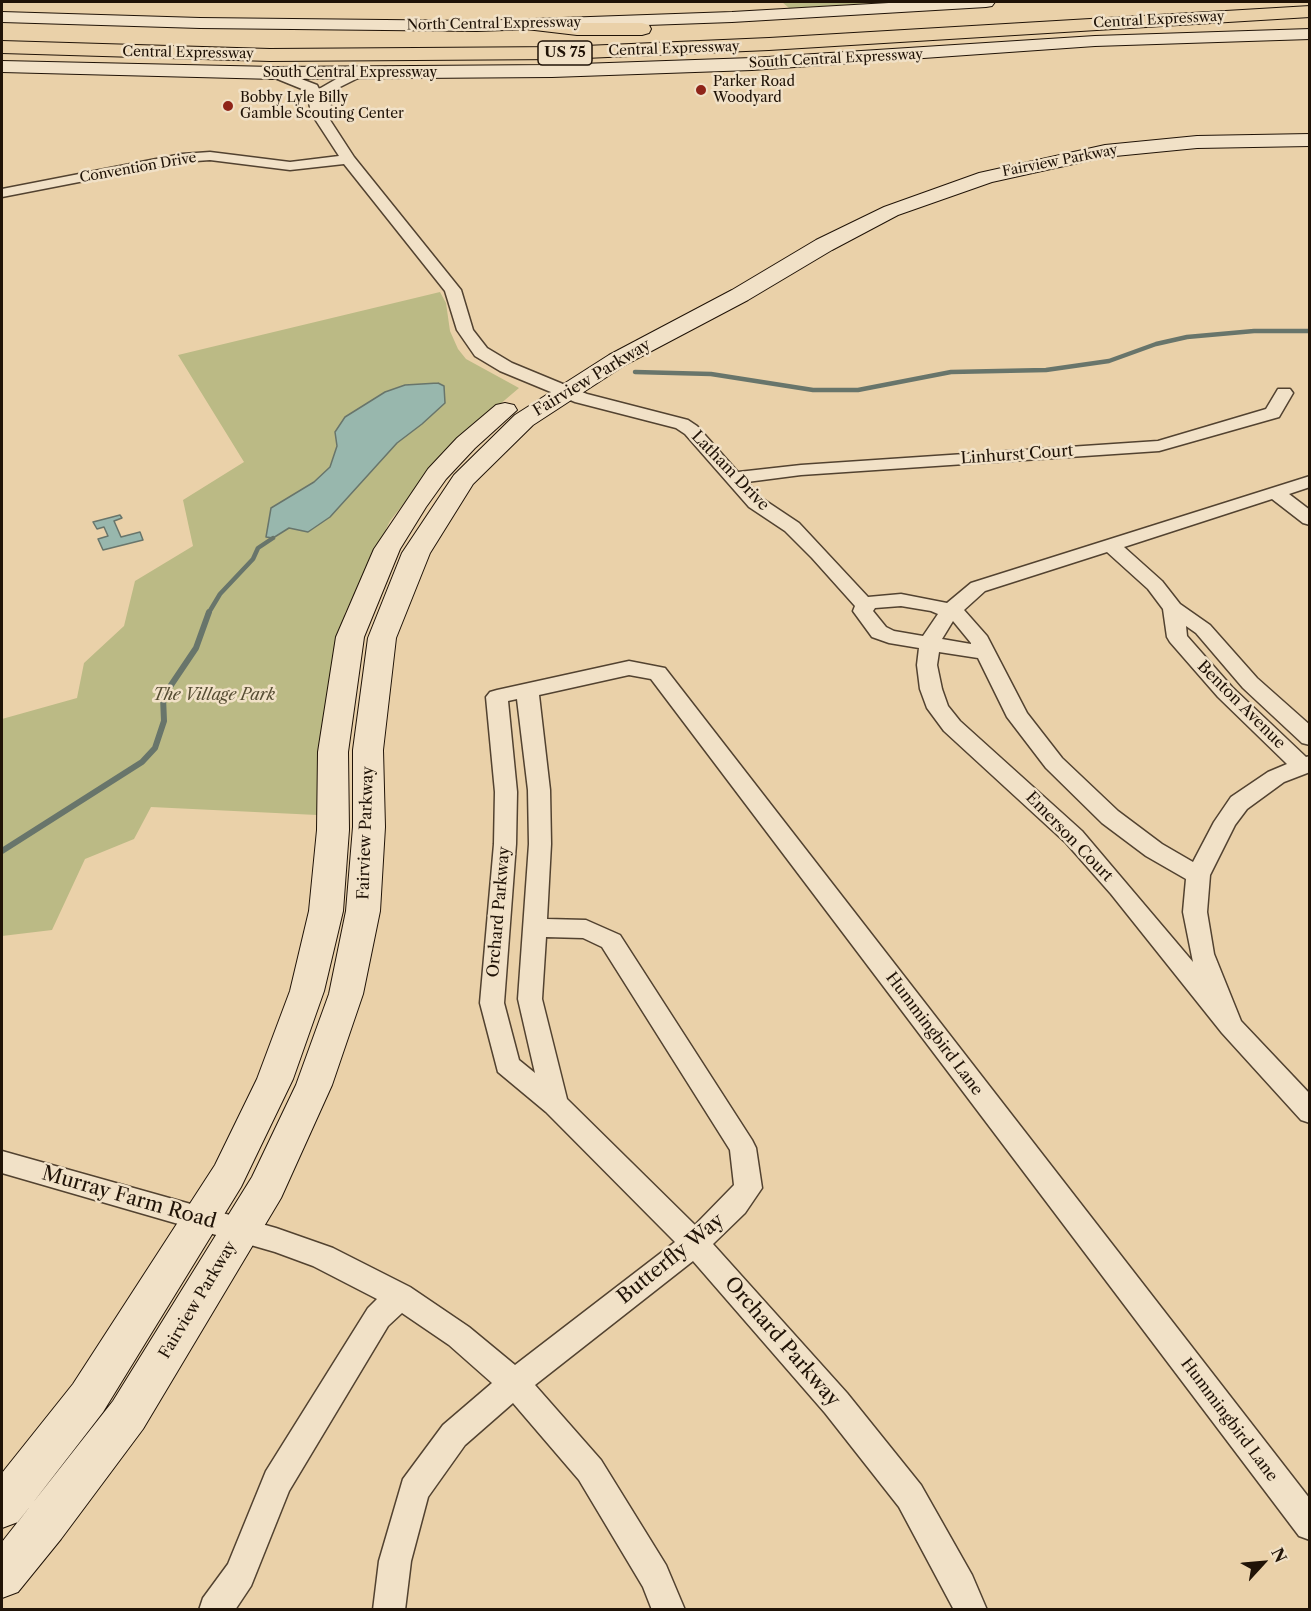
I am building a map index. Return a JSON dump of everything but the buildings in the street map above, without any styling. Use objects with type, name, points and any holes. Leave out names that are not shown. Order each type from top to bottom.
[{"type":"highway","name":"Central Expressway","points":[[2,35],[208,43],[460,44],[652,39],[1256,2]]},
{"type":"highway","name":"Central Expressway","points":[[2,47],[218,54],[500,54],[759,45],[1310,11]]},
{"type":"highway","points":[[623,69],[661,63],[976,43],[1097,31],[1128,22]]},
{"type":"highway","points":[[533,25],[588,29],[778,26],[854,28]]},
{"type":"street","name":"North Central Expressway","points":[[2,17],[200,23],[533,25],[754,16],[986,2]]},
{"type":"street","points":[[200,23],[207,3]]},
{"type":"street","name":"South Central Expressway","points":[[2,67],[357,74],[623,69],[764,63],[1095,41],[1310,32]]},
{"type":"street","name":"Latham Drive","points":[[275,73],[312,88],[318,113],[348,159],[453,290],[465,330],[481,352],[506,367],[554,387],[606,406],[682,424],[691,429],[756,502],[792,527],[865,605]]},
{"type":"street","points":[[323,119],[323,98],[326,88],[357,74]]},
{"type":"street","name":"Fairview Parkway","points":[[2,1576],[45,1524],[128,1415],[267,1187],[314,1085],[346,994],[363,910],[369,827],[368,750],[373,694],[382,638],[416,553],[463,480],[554,387],[595,350],[719,284],[824,245],[891,212],[986,177],[1046,162],[1105,151],[1173,144],[1310,140]]},
{"type":"street","name":"Convention Drive","points":[[2,193],[182,158],[210,156],[290,166],[348,159]]},
{"type":"street","name":"Fairview Parkway","points":[[2,1507],[88,1398],[228,1176],[275,1079],[308,991],[326,911],[333,830],[333,752],[350,637],[387,549],[437,474],[466,443],[501,412],[554,387]]},
{"type":"street","name":"Linhurst Court","points":[[735,478],[801,470],[1159,446],[1273,413],[1284,393]]},
{"type":"street","name":"Emerson Court","points":[[1310,482],[978,587],[951,610],[934,634],[927,665],[931,689],[938,708],[952,726],[1074,837],[1119,888],[1231,1026],[1310,1112]]},
{"type":"street","points":[[1276,493],[1310,519]]},
{"type":"street","name":"Benton Avenue","points":[[1111,545],[1155,585],[1173,608],[1203,629],[1250,683],[1310,738]]},
{"type":"street","points":[[986,653],[889,637],[879,632],[863,610],[865,605],[879,600],[901,600],[951,610],[959,615],[971,628],[986,653],[1018,717],[1054,763],[1110,817],[1154,850],[1198,875]]},
{"type":"street","name":"Benton Avenue","points":[[1173,608],[1177,637],[1225,692],[1306,764]]},
{"type":"street","name":"Hummingbird Lane","points":[[497,697],[629,668],[658,673],[1310,1525]]},
{"type":"street","points":[[528,692],[539,790],[538,888],[532,945],[530,999],[555,1104]]},
{"type":"street","name":"Orchard Parkway","points":[[497,697],[506,792],[505,844],[492,1002],[507,1065],[555,1104],[695,1243],[836,1403],[910,1496],[961,1587],[971,1610]]},
{"type":"street","points":[[1231,1026],[1202,954],[1195,912],[1198,875],[1225,822],[1239,803],[1276,777],[1306,764]]},
{"type":"street","name":"Butterfly Way","points":[[389,1610],[395,1561],[414,1490],[454,1436],[514,1383],[695,1243],[735,1205],[748,1188],[743,1148],[611,941],[586,929],[535,928]]},
{"type":"street","name":"Murray Farm Road","points":[[2,1162],[241,1229],[323,1257],[400,1296],[459,1336],[514,1383],[590,1470],[655,1576],[669,1610]]},
{"type":"street","points":[[215,1610],[240,1575],[277,1482],[378,1317],[400,1296]]},
{"type":"green space","points":[[782,2],[891,2],[789,8]]},
{"type":"green space","name":"The Village Park","points":[[440,292],[446,303],[450,331],[458,349],[466,359],[519,388],[445,451],[390,521],[345,613],[322,743],[317,815],[151,807],[134,839],[85,859],[52,930],[2,936],[2,719],[77,698],[84,663],[124,626],[135,581],[193,546],[183,500],[244,462],[178,355]]},
{"type":"water","points":[[438,383],[444,386],[445,403],[397,443],[330,517],[308,532],[289,528],[273,538],[266,537],[271,508],[314,482],[330,467],[337,446],[335,432],[345,417],[385,392],[405,385]]},
{"type":"water","points":[[120,515],[122,518],[114,521],[121,537],[140,532],[143,540],[103,550],[98,539],[108,536],[104,527],[97,529],[93,522]]},
{"type":"waterway","points":[[635,372],[711,374],[813,390],[858,390],[951,372],[1046,370],[1109,361],[1156,344],[1187,337],[1254,331],[1310,331]]},
{"type":"waterway","points":[[209,613],[220,594],[253,559],[258,548],[273,538]]},
{"type":"waterway","points":[[2,851],[142,762],[155,748],[164,721],[163,697],[196,648],[209,613]]},
{"type":"place","name":"Parker Road Woodyard","points":[[701,90]]},
{"type":"place","name":"Bobby Lyle Billy Gamble Scouting Center","points":[[228,106]]}]
